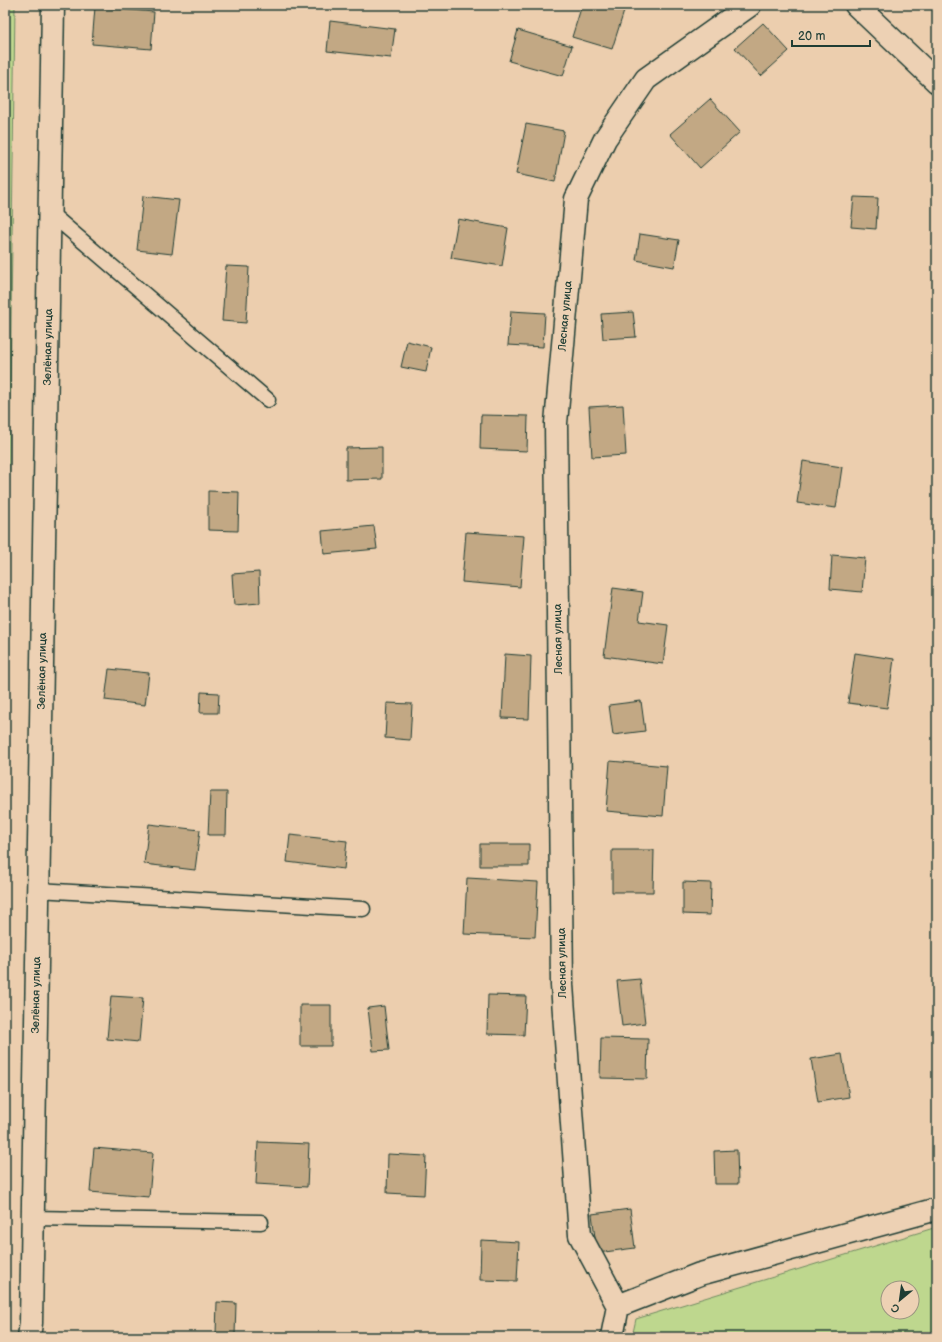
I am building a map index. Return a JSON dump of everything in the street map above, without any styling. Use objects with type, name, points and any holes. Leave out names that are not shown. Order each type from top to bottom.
[{"type":"street","name":"Зелёная улица","points":[[28,1337],[30,1323],[32,1218],[53,5]]},
{"type":"street","name":"Лесная улица","points":[[618,1306],[580,1235],[562,985],[556,423],[576,199],[605,139],[646,79],[750,5]]},
{"type":"street","points":[[856,5],[937,82]]},
{"type":"street","points":[[612,1337],[618,1306],[700,1274],[937,1209]]},
{"type":"lane","points":[[50,213],[268,400]]},
{"type":"lane","points":[[38,890],[363,909]]},
{"type":"lane","points":[[32,1218],[261,1222]]},
{"type":"green space","points":[[5,5],[15,5],[6,709],[5,709]]},
{"type":"green space","points":[[937,1227],[937,1337],[632,1337],[636,1319]]},
{"type":"building","points":[[582,5],[626,5],[612,49],[572,37]]},
{"type":"building","points":[[95,7],[154,12],[151,49],[92,44]]},
{"type":"building","points":[[330,21],[395,29],[391,58],[327,51]]},
{"type":"building","points":[[763,23],[789,51],[761,76],[735,48]]},
{"type":"building","points":[[518,30],[572,46],[563,76],[509,61]]},
{"type":"building","points":[[710,99],[740,132],[700,168],[670,134]]},
{"type":"building","points":[[526,124],[564,131],[555,182],[516,174]]},
{"type":"building","points":[[143,196],[179,200],[172,254],[137,250]]},
{"type":"building","points":[[854,197],[878,198],[876,229],[851,227]]},
{"type":"building","points":[[458,219],[508,228],[502,266],[451,258]]},
{"type":"building","points":[[640,234],[679,240],[674,267],[636,260]]},
{"type":"building","points":[[226,266],[249,267],[246,323],[222,321]]},
{"type":"building","points":[[511,311],[545,313],[543,347],[508,345]]},
{"type":"building","points":[[633,312],[636,337],[603,339],[601,314]]},
{"type":"building","points":[[407,341],[431,347],[426,372],[401,367]]},
{"type":"building","points":[[623,405],[626,455],[592,457],[589,407]]},
{"type":"building","points":[[481,415],[528,416],[527,451],[480,449]]},
{"type":"building","points":[[382,447],[382,479],[346,480],[346,448]]},
{"type":"building","points":[[803,461],[842,467],[836,508],[797,503]]},
{"type":"building","points":[[208,491],[239,492],[238,531],[208,530]]},
{"type":"building","points":[[374,526],[377,549],[324,554],[322,531]]},
{"type":"building","points":[[466,532],[524,536],[520,587],[462,582]]},
{"type":"building","points":[[832,555],[865,558],[862,592],[830,589]]},
{"type":"building","points":[[259,572],[260,603],[234,605],[232,574]]},
{"type":"building","points":[[613,588],[643,592],[639,621],[668,625],[663,664],[604,656]]},
{"type":"building","points":[[855,653],[894,659],[887,708],[848,703]]},
{"type":"building","points":[[505,654],[531,656],[529,719],[502,718]]},
{"type":"building","points":[[109,669],[149,673],[145,705],[105,700]]},
{"type":"building","points":[[201,692],[219,693],[218,713],[200,713]]},
{"type":"building","points":[[641,701],[645,731],[613,735],[609,705]]},
{"type":"building","points":[[387,703],[412,704],[410,740],[385,738]]},
{"type":"building","points":[[610,761],[667,766],[663,816],[606,811]]},
{"type":"building","points":[[210,792],[227,792],[226,835],[208,835]]},
{"type":"building","points":[[149,824],[200,830],[195,870],[144,864]]},
{"type":"building","points":[[290,835],[347,841],[344,869],[287,862]]},
{"type":"building","points":[[480,844],[529,844],[529,866],[480,866]]},
{"type":"building","points":[[612,850],[654,850],[653,892],[612,892]]},
{"type":"building","points":[[467,878],[538,882],[535,937],[464,934]]},
{"type":"building","points":[[683,882],[711,883],[710,915],[683,914]]},
{"type":"building","points":[[640,979],[645,1023],[622,1026],[617,981]]},
{"type":"building","points":[[488,995],[526,996],[524,1035],[487,1034]]},
{"type":"building","points":[[111,996],[143,998],[139,1042],[107,1039]]},
{"type":"building","points":[[300,1005],[331,1005],[331,1046],[300,1046]]},
{"type":"building","points":[[384,1006],[389,1050],[373,1051],[368,1008]]},
{"type":"building","points":[[601,1038],[648,1039],[647,1079],[600,1078]]},
{"type":"building","points":[[842,1054],[849,1097],[818,1102],[811,1059]]},
{"type":"building","points":[[258,1142],[309,1144],[307,1187],[256,1184]]},
{"type":"building","points":[[94,1148],[153,1153],[149,1197],[90,1192]]},
{"type":"building","points":[[737,1150],[738,1184],[715,1184],[714,1151]]},
{"type":"building","points":[[388,1154],[426,1156],[424,1195],[387,1193]]},
{"type":"building","points":[[630,1209],[635,1248],[597,1253],[592,1214]]},
{"type":"building","points":[[481,1240],[519,1242],[517,1281],[480,1280]]},
{"type":"building","points":[[217,1302],[236,1303],[235,1335],[216,1334]]}]
